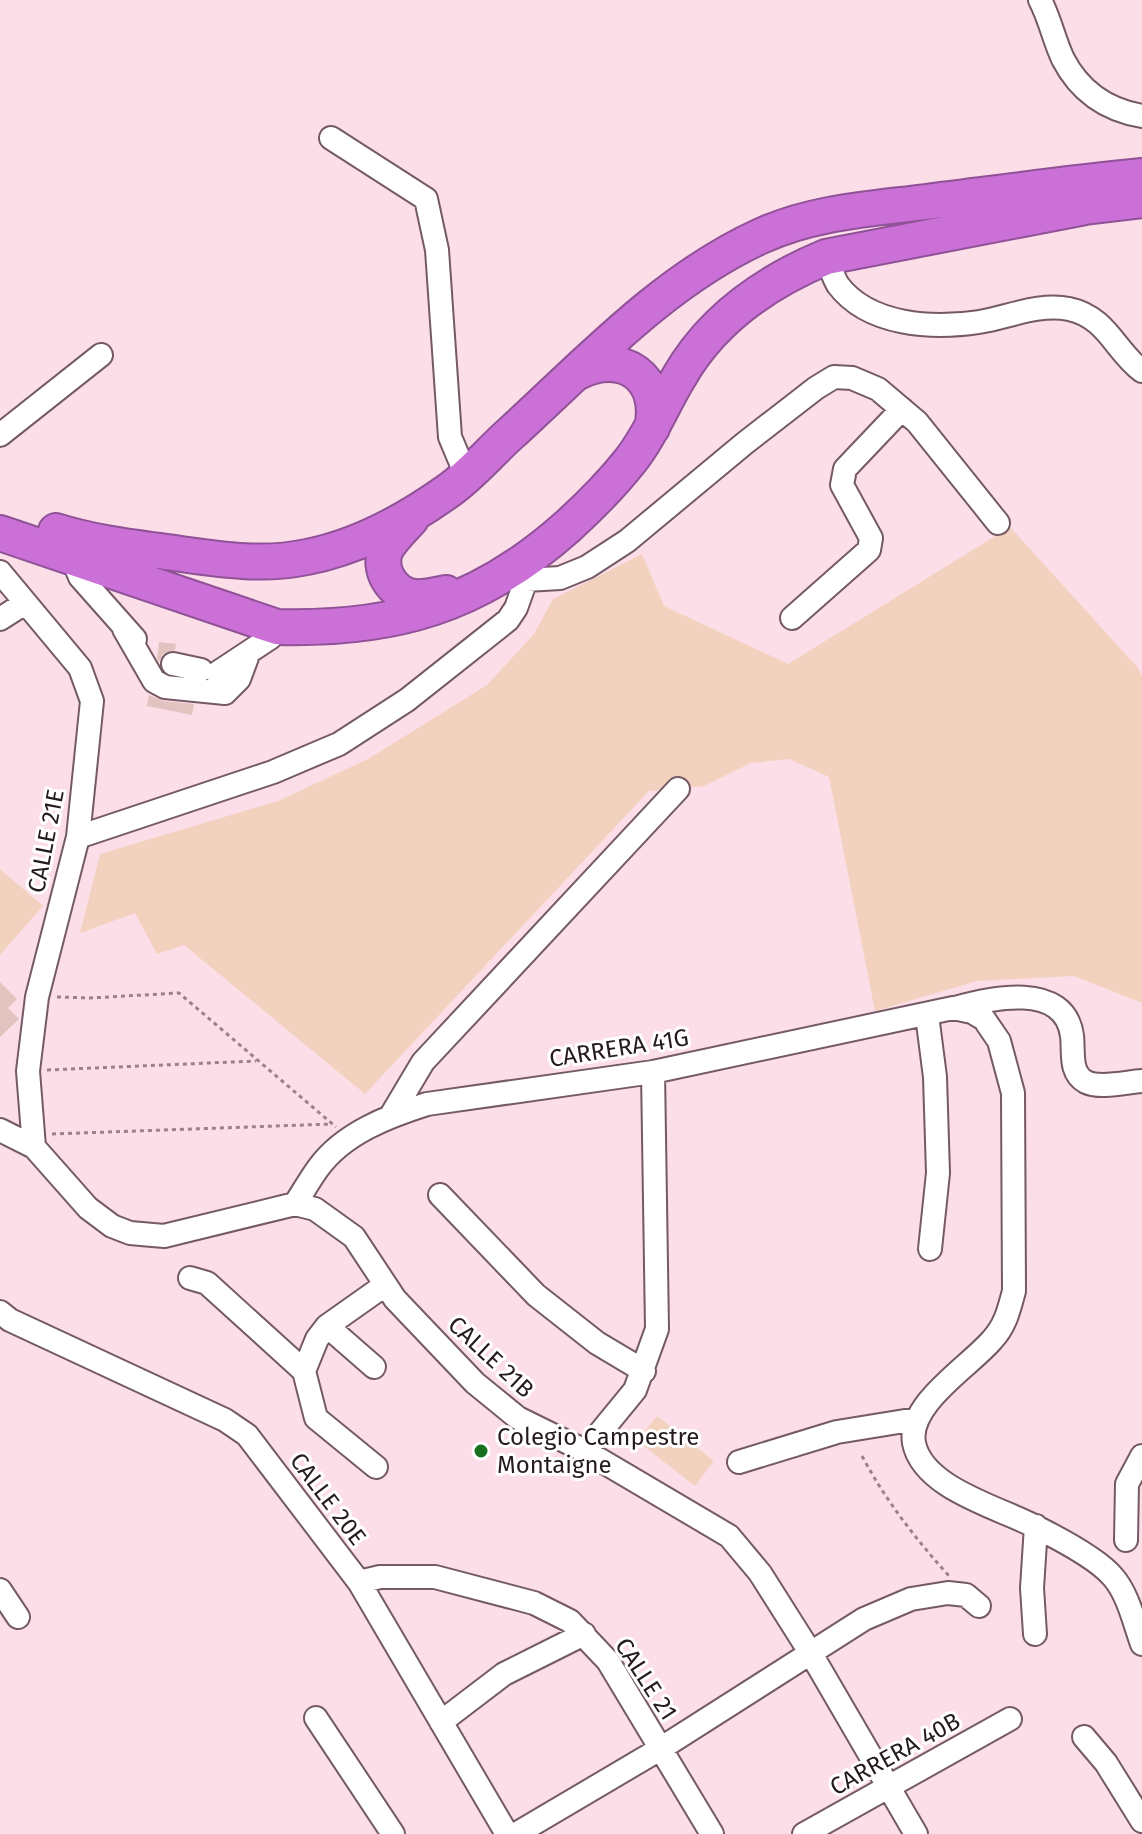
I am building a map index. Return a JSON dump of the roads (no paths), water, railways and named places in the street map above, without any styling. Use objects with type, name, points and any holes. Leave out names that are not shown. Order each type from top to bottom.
[{"type":"highway","points":[[0,512],[86,541],[252,563],[306,558],[332,552],[393,526],[449,491],[672,290],[715,260],[763,235],[836,213],[876,206],[1142,176]]},
{"type":"highway","points":[[0,533],[277,627],[320,628],[378,622],[447,603],[522,574],[631,461],[652,429],[680,375],[710,334],[744,302],[791,272],[826,257],[1085,207],[1142,200]]},
{"type":"highway","points":[[578,372],[607,362],[637,372],[654,398],[652,429]]},
{"type":"highway","points":[[425,505],[387,546],[385,572],[394,587],[404,595],[416,597],[487,586]]},
{"type":"street","points":[[1040,0],[1063,58],[1083,90],[1122,113],[1142,116]]},
{"type":"street","points":[[331,138],[426,199],[437,250],[450,437],[466,475]]},
{"type":"street","points":[[826,257],[837,283],[854,301],[883,316],[934,327],[980,322],[1043,308],[1070,309],[1098,321],[1142,371]]},
{"type":"street","points":[[0,435],[101,355]]},
{"type":"street","points":[[78,837],[273,772],[339,744],[407,700],[508,620],[516,608],[522,574],[560,578],[587,567],[627,541],[816,388],[834,377],[852,378],[878,389],[917,422],[998,523]]},
{"type":"street","points":[[792,618],[869,550],[871,538],[842,485],[845,469],[902,409]]},
{"type":"street","points":[[72,558],[80,577],[124,629],[154,681],[165,687],[225,693],[239,679],[249,652]]},
{"type":"street","name":"CALLE 21E","points":[[0,572],[80,668],[92,701],[78,837],[37,997],[28,1071],[34,1141]]},
{"type":"street","points":[[0,619],[25,603]]},
{"type":"street","points":[[124,629],[165,662],[209,672],[249,652],[270,638],[277,627]]},
{"type":"street","points":[[392,1114],[423,1062],[678,789]]},
{"type":"street","name":"CARRERA 41G","points":[[295,1204],[341,1131],[392,1114],[427,1104],[653,1072],[985,1000],[1023,997],[1049,1001],[1072,1032],[1072,1063],[1085,1081],[1095,1084],[1142,1081]]},
{"type":"street","points":[[953,1008],[972,1012],[984,1019],[999,1041],[1013,1093],[1014,1291],[1007,1320],[993,1339],[930,1399],[917,1419],[913,1441],[924,1463],[941,1481],[986,1505],[1036,1526],[1112,1576],[1122,1592],[1142,1644]]},
{"type":"street","points":[[927,1015],[935,1077],[938,1173],[930,1249]]},
{"type":"street","points":[[585,1451],[635,1390],[657,1329],[653,1072]]},
{"type":"street","points":[[0,1130],[34,1141],[88,1208],[112,1226],[130,1233],[173,1235],[295,1204]]},
{"type":"street","points":[[440,1195],[536,1295],[597,1343],[644,1371]]},
{"type":"street","name":"CALLE 21B","points":[[295,1204],[315,1209],[354,1237],[395,1299],[465,1372],[518,1418],[585,1451],[729,1536],[760,1573],[810,1652],[916,1834]]},
{"type":"street","points":[[190,1278],[207,1283],[304,1371],[316,1418],[376,1467]]},
{"type":"street","points":[[304,1371],[317,1339],[327,1326],[385,1285]]},
{"type":"street","name":"CALLE 20E","points":[[0,1312],[10,1320],[225,1420],[247,1435],[359,1582],[507,1834]]},
{"type":"street","points":[[327,1326],[374,1367]]},
{"type":"street","points":[[739,1462],[837,1432],[917,1419]]},
{"type":"street","points":[[1126,1540],[1127,1484],[1142,1456]]},
{"type":"street","points":[[1035,1634],[1032,1588],[1036,1526]]},
{"type":"street","name":"CALLE 21","points":[[359,1582],[380,1577],[435,1577],[534,1603],[570,1621],[608,1661],[712,1834]]},
{"type":"street","points":[[0,1590],[18,1617]]},
{"type":"street","points":[[516,1834],[660,1749],[864,1619],[911,1599],[948,1593],[972,1601]]},
{"type":"street","points":[[441,1722],[504,1674],[584,1634]]},
{"type":"street","points":[[316,1718],[393,1834]]},
{"type":"street","name":"CARRERA 40B","points":[[804,1834],[1010,1719]]},
{"type":"street","points":[[1084,1737],[1106,1763],[1142,1821]]},
{"type":"place","name":"Colegio Campestre Montaigne","points":[[481,1451]]}]
